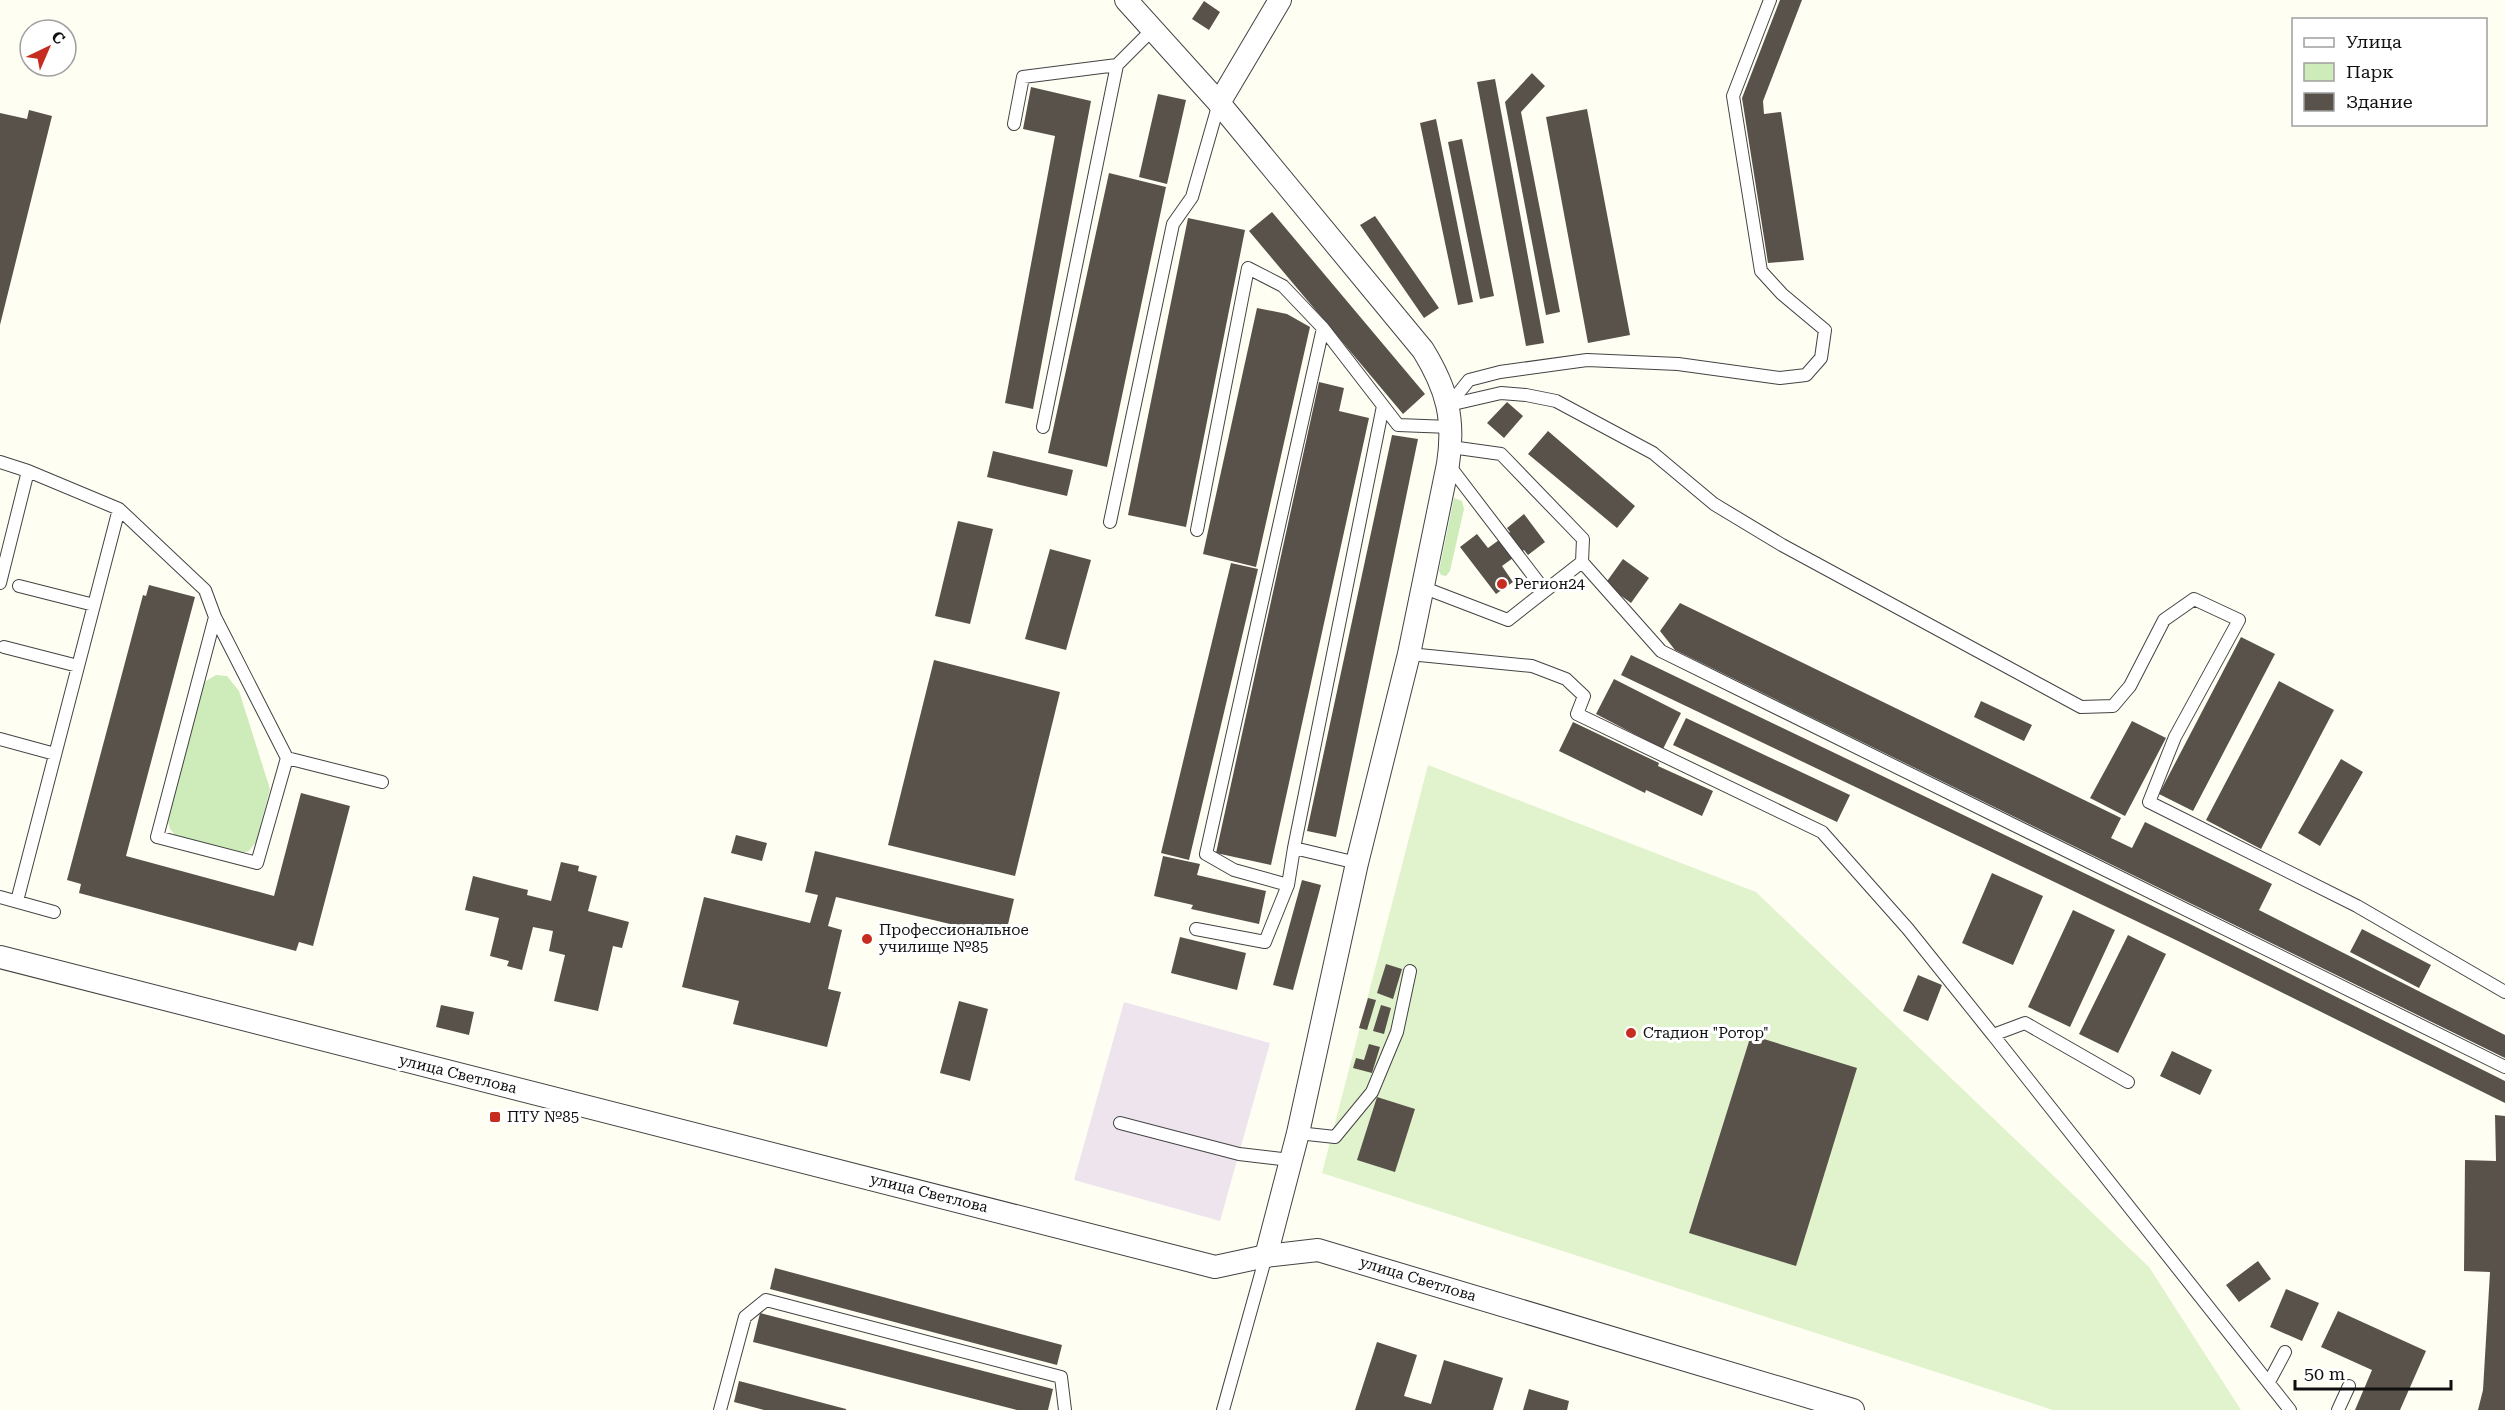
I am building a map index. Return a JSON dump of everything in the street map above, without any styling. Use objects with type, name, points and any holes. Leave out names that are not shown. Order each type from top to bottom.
[{"type":"street","points":[[1126,0],[1220,103],[1423,350],[1438,375],[1449,436],[1409,654],[1357,863],[1298,1133],[1266,1256]]},
{"type":"street","points":[[1220,103],[1280,0]]},
{"type":"street","name":"улица Светлова","points":[[0,957],[1215,1267],[1266,1256],[1318,1250],[1853,1410]]},
{"type":"lane","points":[[1449,436],[1469,380],[1500,372],[1587,360],[1678,364],[1780,378],[1806,375],[1821,358],[1825,330],[1782,294],[1761,271],[1733,96],[1770,0]]},
{"type":"lane","points":[[1043,428],[1117,65],[1153,29]]},
{"type":"lane","points":[[1014,124],[1023,77],[1117,65]]},
{"type":"lane","points":[[1110,522],[1173,224],[1192,197],[1220,103]]},
{"type":"lane","points":[[1197,530],[1248,268],[1283,286],[1323,328],[1398,424],[1449,436],[1501,454],[1583,539],[1582,562],[1661,651],[2505,1068]]},
{"type":"lane","points":[[1288,885],[1234,870],[1206,854],[1323,328]]},
{"type":"lane","points":[[1449,436],[1501,393],[1526,394],[1556,401],[1653,453],[1714,504],[1782,545],[2081,707],[2113,706],[2130,686],[2164,620],[2194,599],[2239,620],[2175,737],[2150,802],[2357,906],[2505,992]]},
{"type":"lane","points":[[1196,928],[1265,942],[1288,885],[1383,406]]},
{"type":"lane","points":[[1449,436],[1545,591]]},
{"type":"lane","points":[[0,462],[28,471],[119,509],[205,590],[215,617],[287,758],[257,863],[157,837],[215,617]]},
{"type":"lane","points":[[0,583],[28,471]]},
{"type":"lane","points":[[17,901],[119,509]]},
{"type":"lane","points":[[1422,587],[1508,620],[1582,562]]},
{"type":"lane","points":[[19,586],[94,605]]},
{"type":"lane","points":[[4,647],[78,666]]},
{"type":"lane","points":[[1409,654],[1532,666],[1566,679],[1584,696],[1577,714],[1822,832],[1908,929],[2290,1410]]},
{"type":"lane","points":[[0,739],[55,754]]},
{"type":"lane","points":[[287,758],[382,782]]},
{"type":"lane","points":[[1294,848],[1357,863]]},
{"type":"lane","points":[[0,897],[54,912]]},
{"type":"lane","points":[[1298,1133],[1335,1137],[1372,1092],[1397,1032],[1410,971]]},
{"type":"lane","points":[[1993,1035],[2025,1023],[2128,1082]]},
{"type":"lane","points":[[1120,1123],[1239,1154],[1290,1160]]},
{"type":"lane","points":[[1223,1410],[1266,1256]]},
{"type":"lane","points":[[720,1410],[745,1317],[766,1300],[1061,1377],[1065,1410]]},
{"type":"lane","points":[[2269,1382],[2285,1352]]},
{"type":"lane","points":[[2338,1410],[2349,1386]]},
{"type":"shaded area","points":[[1124,1002],[1270,1043],[1220,1221],[1074,1180]]},
{"type":"green space","points":[[1454,498],[1462,501],[1464,509],[1450,571],[1446,576],[1441,575],[1439,571]]},
{"type":"green space","points":[[216,675],[227,676],[239,691],[270,789],[256,842],[249,851],[238,854],[176,836],[170,829],[167,818],[202,687],[206,681]]},
{"type":"green space","name":"Стадион \"Ротор\"","points":[[1428,765],[1756,892],[2149,1267],[2241,1410],[2053,1410],[1322,1173]]},
{"type":"building","points":[[1780,0],[1802,0],[1763,101],[1764,114],[1781,112],[1804,260],[1768,263],[1742,98]]},
{"type":"building","points":[[1204,1],[1220,12],[1209,30],[1192,19]]},
{"type":"building","points":[[1532,73],[1545,86],[1521,112],[1560,312],[1546,315],[1505,102]]},
{"type":"building","points":[[1495,79],[1544,343],[1526,346],[1477,82]]},
{"type":"building","points":[[1031,87],[1091,101],[1033,409],[1005,403],[1055,136],[1023,129]]},
{"type":"building","points":[[1158,94],[1186,100],[1167,184],[1139,177]]},
{"type":"building","points":[[1587,109],[1630,335],[1588,343],[1546,117]]},
{"type":"building","points":[[29,110],[52,116],[0,325],[0,113],[27,119]]},
{"type":"building","points":[[1436,119],[1473,302],[1458,305],[1420,123]]},
{"type":"building","points":[[1462,139],[1494,296],[1480,299],[1448,142]]},
{"type":"building","points":[[1109,173],[1166,187],[1107,467],[1048,453]]},
{"type":"building","points":[[1272,212],[1425,394],[1403,414],[1249,231]]},
{"type":"building","points":[[1375,216],[1439,308],[1424,318],[1360,225]]},
{"type":"building","points":[[1188,218],[1245,230],[1186,527],[1128,515]]},
{"type":"building","points":[[1257,308],[1287,314],[1310,327],[1256,567],[1203,554]]},
{"type":"building","points":[[1319,382],[1344,388],[1339,411],[1369,418],[1271,865],[1216,853]]},
{"type":"building","points":[[1507,402],[1523,416],[1504,438],[1487,423]]},
{"type":"building","points":[[1548,431],[1635,506],[1617,528],[1528,454]]},
{"type":"building","points":[[1392,435],[1418,439],[1336,837],[1307,831]]},
{"type":"building","points":[[993,451],[1073,470],[1067,496],[987,477]]},
{"type":"building","points":[[1524,514],[1545,542],[1528,555],[1524,550],[1502,566],[1513,582],[1496,594],[1460,547],[1477,534],[1488,548],[1510,532],[1507,528]]},
{"type":"building","points":[[958,521],[993,529],[970,624],[935,616]]},
{"type":"building","points":[[1050,549],[1091,560],[1066,650],[1025,639]]},
{"type":"building","points":[[1623,559],[1649,578],[1631,603],[1605,584]]},
{"type":"building","points":[[1231,563],[1258,569],[1189,860],[1161,853]]},
{"type":"building","points":[[149,585],[195,597],[126,856],[274,896],[301,793],[350,806],[313,946],[299,942],[296,951],[79,893],[81,884],[67,880],[143,595],[146,596]]},
{"type":"building","points":[[1680,603],[2121,818],[2111,838],[2132,848],[2145,822],[2272,884],[2259,910],[2505,1035],[2505,1058],[1675,650],[1660,631]]},
{"type":"building","points":[[2241,637],[2275,654],[2193,811],[2159,794]]},
{"type":"building","points":[[1631,655],[2188,923],[2505,1081],[2505,1103],[2178,941],[1621,675]]},
{"type":"building","points":[[934,660],[1060,692],[1015,876],[888,845]]},
{"type":"building","points":[[1614,679],[1681,713],[1663,749],[1596,714]]},
{"type":"building","points":[[2279,681],[2334,710],[2261,849],[2206,820]]},
{"type":"building","points":[[1981,701],[2032,725],[2024,741],[1974,717]]},
{"type":"building","points":[[1686,718],[1850,795],[1837,822],[1673,745]]},
{"type":"building","points":[[2132,721],[2166,738],[2125,816],[2090,798]]},
{"type":"building","points":[[1573,722],[1659,763],[1658,766],[1713,791],[1702,816],[1646,790],[1645,793],[1559,751]]},
{"type":"building","points":[[2341,759],[2363,772],[2320,846],[2298,833]]},
{"type":"building","points":[[736,835],[767,843],[762,861],[731,853]]},
{"type":"building","points":[[815,851],[1014,899],[1005,937],[836,897],[828,926],[842,930],[828,989],[841,992],[827,1047],[733,1024],[739,1001],[682,987],[704,897],[810,923],[818,895],[805,892]]},
{"type":"building","points":[[1163,856],[1200,864],[1197,875],[1266,891],[1259,924],[1191,909],[1193,905],[1154,896]]},
{"type":"building","points":[[561,862],[579,866],[578,871],[597,876],[588,911],[629,922],[622,948],[613,946],[598,1011],[554,1001],[565,955],[549,951],[553,931],[533,927],[522,970],[507,966],[509,961],[490,956],[499,918],[465,910],[473,876],[528,890],[527,895],[551,901]]},
{"type":"building","points":[[1992,873],[2043,896],[2013,965],[1962,943]]},
{"type":"building","points":[[1302,880],[1321,885],[1293,990],[1273,985]]},
{"type":"building","points":[[2073,910],[2115,930],[2070,1027],[2028,1007]]},
{"type":"building","points":[[2362,929],[2431,965],[2419,988],[2350,952]]},
{"type":"building","points":[[2128,935],[2166,954],[2118,1053],[2079,1034]]},
{"type":"building","points":[[1180,937],[1246,953],[1237,990],[1171,973]]},
{"type":"building","points":[[1386,964],[1402,969],[1393,999],[1377,993]]},
{"type":"building","points":[[1918,975],[1942,985],[1928,1021],[1903,1011]]},
{"type":"building","points":[[1368,998],[1376,1000],[1367,1030],[1359,1028]]},
{"type":"building","points":[[959,1001],[988,1009],[970,1081],[940,1073]]},
{"type":"building","points":[[441,1005],[474,1012],[469,1035],[436,1027]]},
{"type":"building","points":[[1381,1005],[1391,1008],[1384,1034],[1373,1031]]},
{"type":"building","points":[[1751,1035],[1857,1068],[1796,1266],[1689,1233]]},
{"type":"building","points":[[1369,1044],[1380,1047],[1372,1073],[1353,1068],[1356,1058],[1364,1060]]},
{"type":"building","points":[[2172,1051],[2212,1070],[2200,1095],[2160,1076]]},
{"type":"building","points":[[1377,1097],[1415,1109],[1395,1172],[1357,1160]]},
{"type":"building","points":[[2495,1115],[2505,1116],[2505,1410],[2478,1410],[2483,1390],[2490,1272],[2464,1271],[2465,1160],[2496,1161]]},
{"type":"building","points":[[2258,1261],[2271,1279],[2239,1302],[2226,1285]]},
{"type":"building","points":[[775,1268],[1062,1345],[1057,1365],[770,1289]]},
{"type":"building","points":[[2286,1289],[2319,1303],[2302,1341],[2270,1327]]},
{"type":"building","points":[[2338,1311],[2426,1351],[2400,1410],[2355,1410],[2372,1370],[2321,1347]]},
{"type":"building","points":[[760,1313],[1053,1389],[1048,1410],[1017,1410],[753,1342]]},
{"type":"building","points":[[1377,1342],[1417,1355],[1404,1396],[1431,1404],[1444,1360],[1503,1378],[1493,1410],[1355,1410]]},
{"type":"building","points":[[739,1381],[846,1410],[764,1410],[734,1402]]},
{"type":"building","points":[[1529,1389],[1569,1401],[1567,1410],[1523,1410]]},
{"type":"place","name":"Регион24","points":[[1502,584]]},
{"type":"place","name":"Профессиональное училище №85","points":[[867,939]]},
{"type":"place","name":"Стадион \"Ротор\"","points":[[1631,1033]]},
{"type":"place","name":"ПТУ №85","points":[[495,1117]]}]
